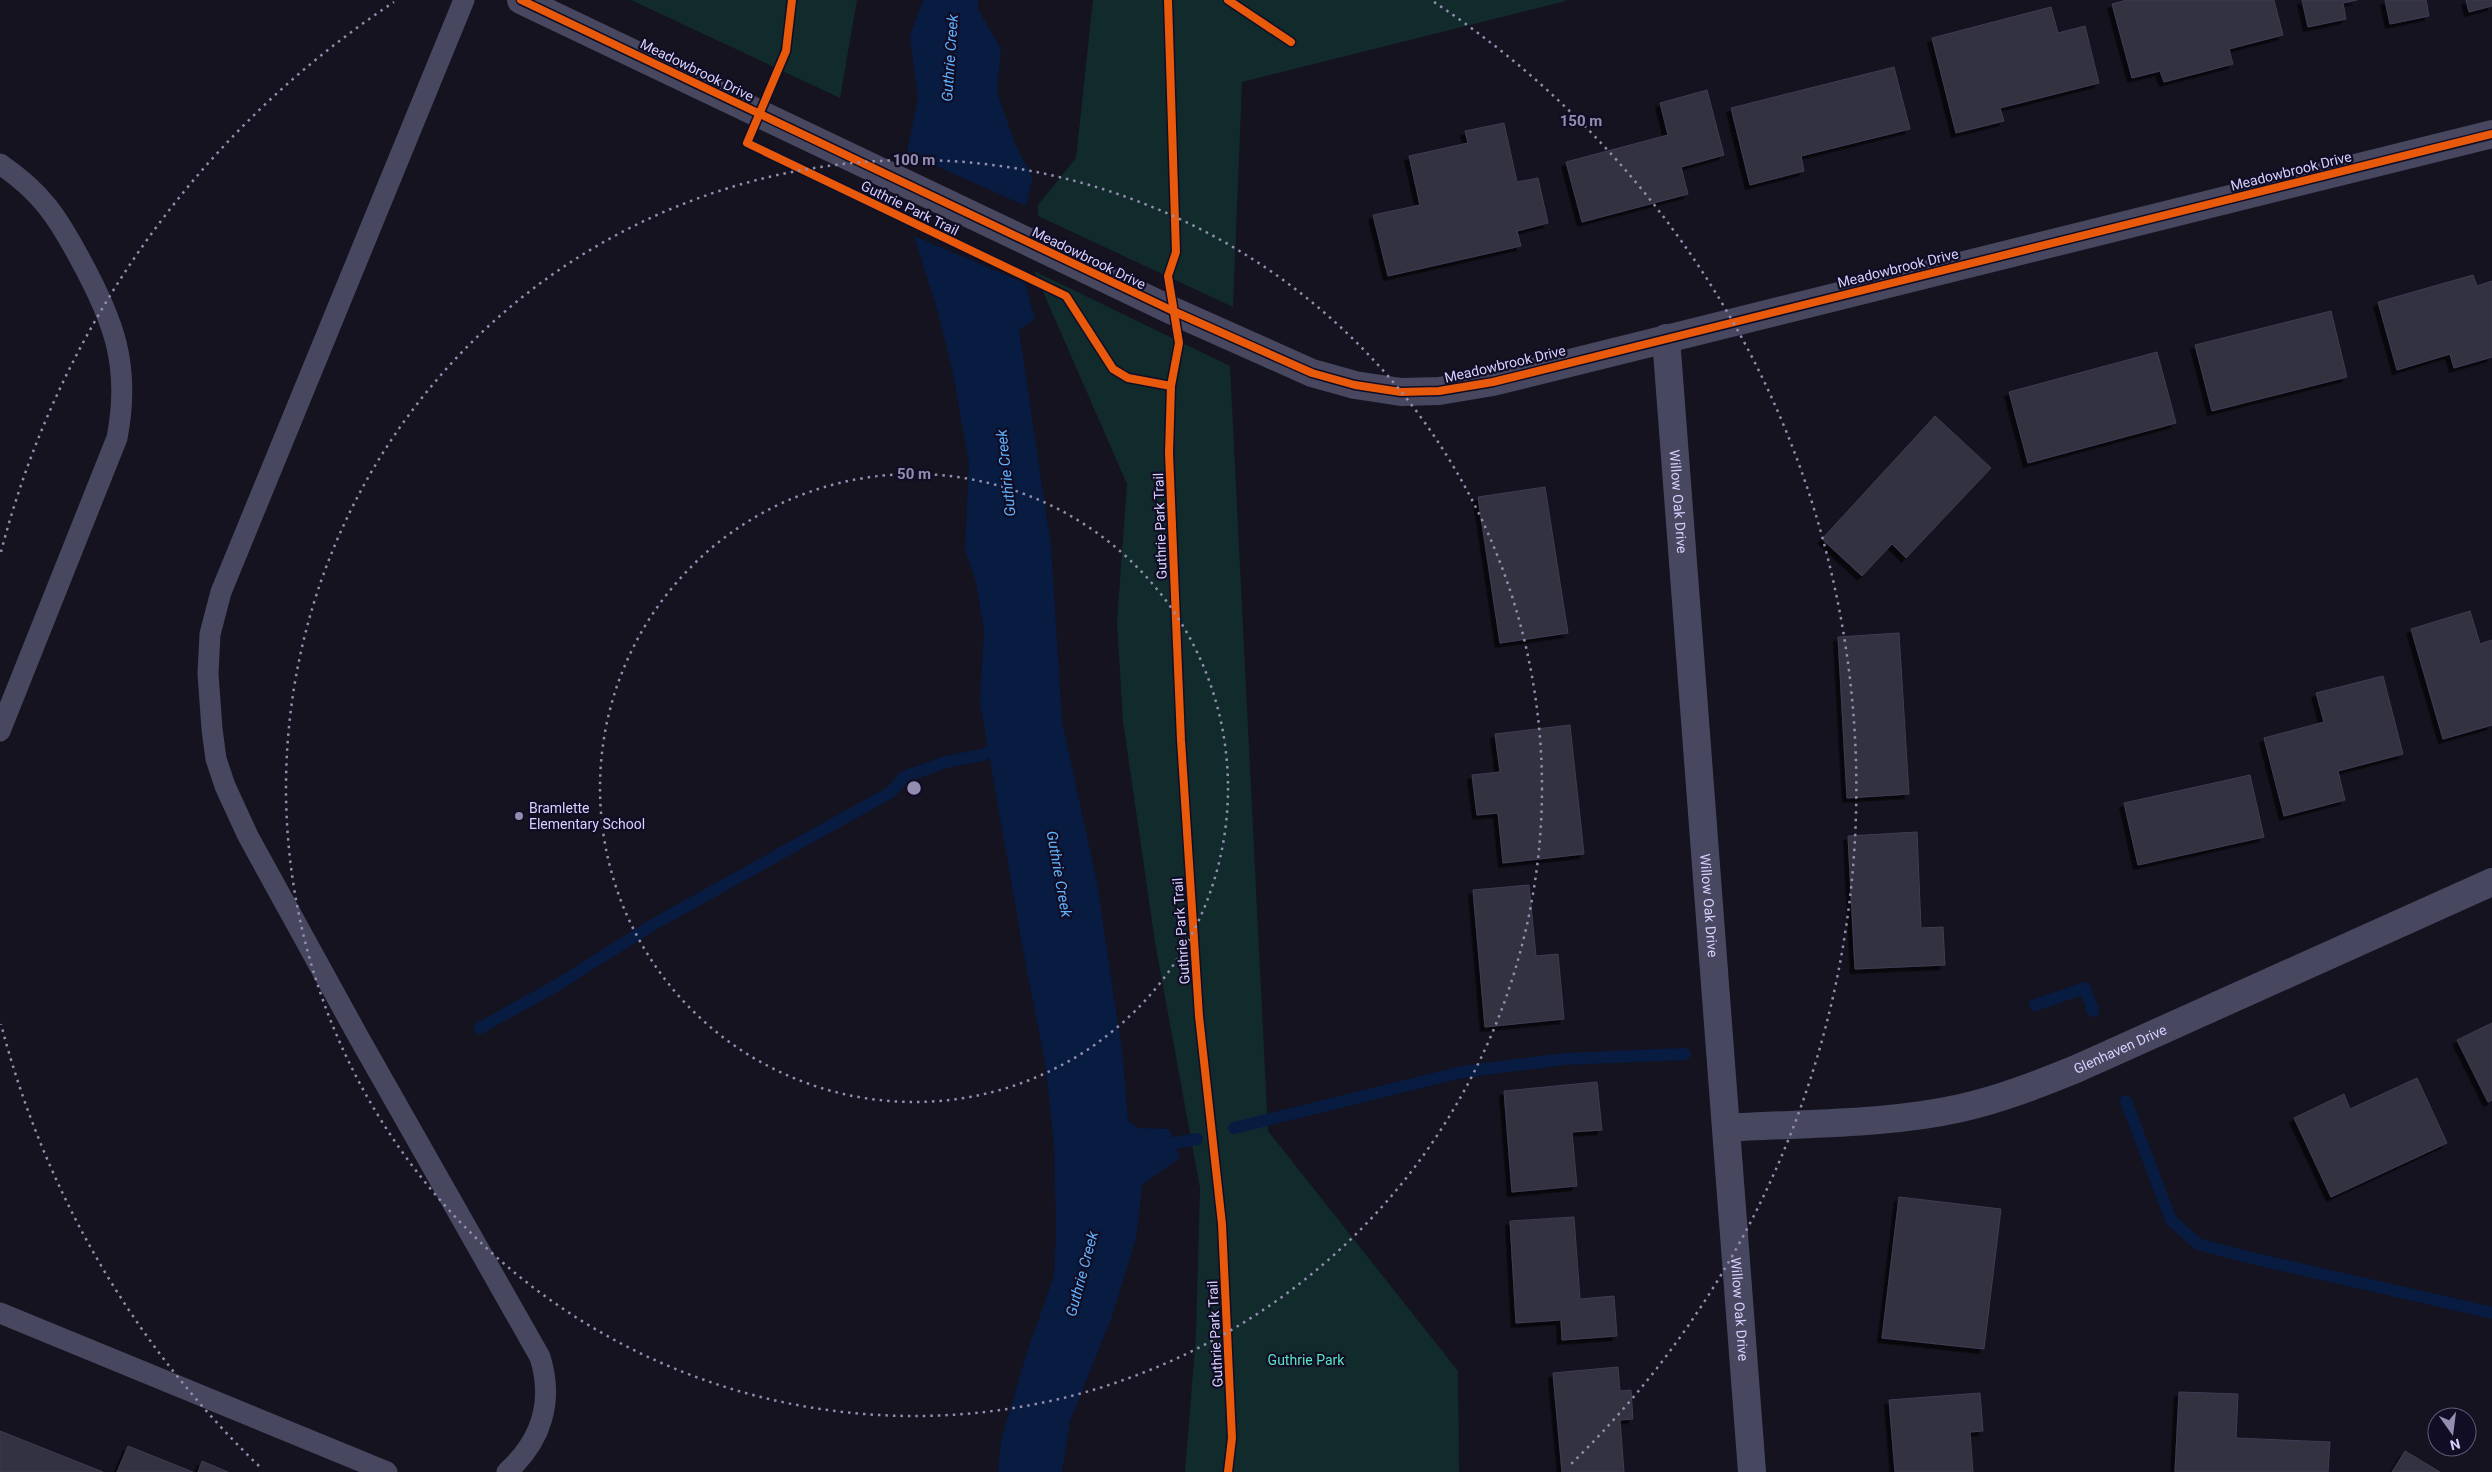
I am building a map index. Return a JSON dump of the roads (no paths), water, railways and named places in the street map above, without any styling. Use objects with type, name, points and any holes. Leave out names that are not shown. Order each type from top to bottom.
[{"type":"street","name":"Meadowbrook Drive","points":[[521,0],[1173,311],[1291,364],[1334,380],[1379,390],[1439,391],[1493,382],[2492,134]]},
{"type":"street","name":"Willow Oak Drive","points":[[1666,338],[1752,1472]]},
{"type":"street","name":"Glenhaven Drive","points":[[1726,1128],[1914,1116],[1961,1108],[2008,1095],[2085,1065],[2492,882]]},
{"type":"lane","points":[[464,0],[221,592],[210,634],[208,700],[216,759],[236,811],[358,1036],[540,1357],[546,1382],[544,1414],[530,1446],[507,1472]]},
{"type":"lane","points":[[0,164],[36,191],[67,235],[97,290],[116,336],[120,359],[122,396],[117,438],[0,732]]},
{"type":"lane","points":[[0,1313],[387,1472]]},
{"type":"water","name":"Guthrie Creek","points":[[923,0],[978,0],[978,9],[1001,49],[997,92],[1015,144],[1033,178],[1026,206],[907,153],[918,98],[910,36]]},
{"type":"water","name":"Guthrie Creek","points":[[914,236],[1025,283],[1035,319],[1019,330],[1051,546],[1062,721],[1097,883],[1123,1058],[1128,1121],[1139,1128],[1169,1129],[1180,1158],[1142,1185],[1136,1239],[1111,1319],[1070,1421],[1062,1472],[998,1472],[1001,1441],[1026,1355],[1054,1276],[1056,1230],[1054,1143],[1045,1062],[1027,972],[980,703],[984,631],[976,582],[965,549],[969,463],[952,368],[937,309]]},
{"type":"waterway","points":[[480,1028],[559,984],[649,927],[891,792],[904,777],[946,762],[982,755],[1002,746]]},
{"type":"waterway","points":[[2035,1005],[2085,988],[2093,1011]]},
{"type":"waterway","points":[[1234,1128],[1462,1072],[1564,1059],[1685,1054]]},
{"type":"waterway","points":[[2126,1101],[2171,1220],[2198,1244],[2492,1313]]},
{"type":"waterway","points":[[1158,1146],[1197,1139]]},
{"type":"place","name":"Bramlette Elementary School","points":[[519,816]]},
{"type":"park label","name":"Guthrie Park","points":[[1306,1360]]}]
